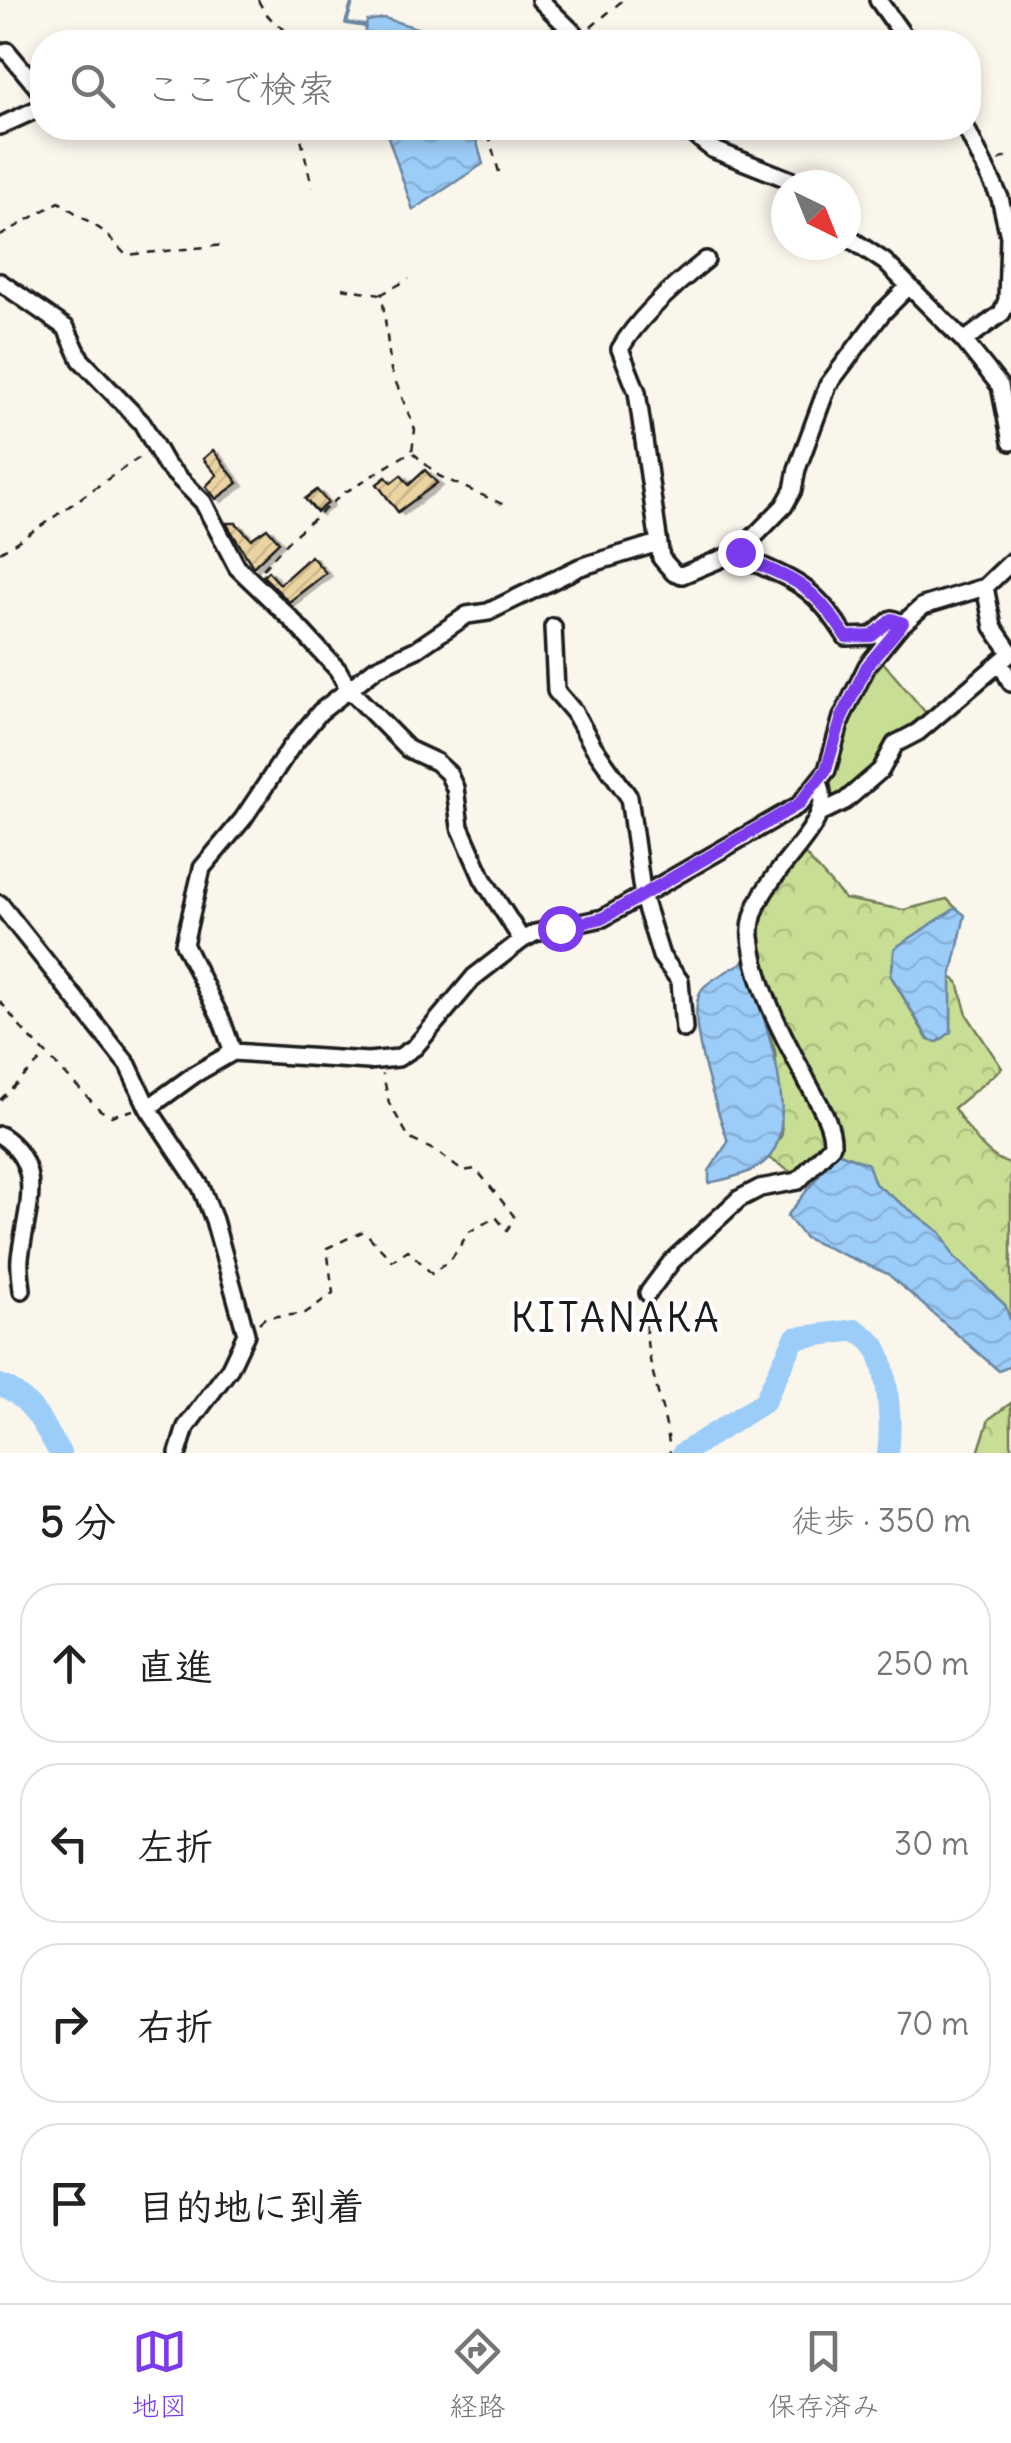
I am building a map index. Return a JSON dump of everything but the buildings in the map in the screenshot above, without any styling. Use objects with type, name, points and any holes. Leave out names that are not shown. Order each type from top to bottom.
[{"type":"street","points":[[540,0],[570,30]]},
{"type":"street","points":[[878,0],[899,30]]},
{"type":"street","points":[[6,51],[30,79]]},
{"type":"street","points":[[0,126],[30,112]]},
{"type":"street","points":[[701,140],[712,149],[771,172]]},
{"type":"street","points":[[964,341],[1002,313],[1007,300],[1010,236],[1000,198],[972,140]]},
{"type":"street","points":[[861,246],[885,262],[964,341],[1000,386],[1011,442]]},
{"type":"street","points":[[706,260],[678,282],[629,334],[620,350],[637,392],[658,542],[667,566],[682,575],[740,552],[784,506],[828,385],[882,313],[908,286]]},
{"type":"street","points":[[0,282],[66,328],[81,360],[142,423],[166,465],[203,502],[238,566],[338,670],[348,688],[415,754],[436,762],[448,773],[455,788],[460,827],[483,878],[522,940]]},
{"type":"street","points":[[233,1052],[184,944],[202,868],[310,724],[348,688],[467,615],[488,612],[580,567],[658,542]]},
{"type":"street","points":[[740,552],[746,559],[804,584],[826,604],[846,637],[872,636],[892,619],[903,623]]},
{"type":"street","points":[[148,1108],[194,1074],[233,1052],[398,1058],[414,1047],[474,977],[522,940],[535,933],[603,918],[799,804],[826,770],[842,717],[867,666],[903,623],[923,606],[985,587],[1011,562]]},
{"type":"street","points":[[648,1293],[672,1262],[739,1199],[760,1188],[798,1181],[832,1145],[828,1123],[775,1018],[750,934],[760,897],[822,812],[845,801],[881,770],[895,744],[918,732],[1011,654],[993,627],[985,587]]},
{"type":"street","points":[[553,626],[556,691],[574,712],[629,798],[643,898],[661,956],[680,981],[684,1029]]},
{"type":"street","points":[[1002,664],[1011,683]]},
{"type":"street","points":[[819,782],[824,794],[822,812]]},
{"type":"street","points":[[0,904],[128,1065],[148,1108],[201,1188],[246,1334],[230,1368],[186,1427],[178,1453]]},
{"type":"street","points":[[0,1134],[20,1156],[33,1190],[20,1261],[22,1290]]},
{"type":"path","points":[[258,0],[284,30]]},
{"type":"path","points":[[591,30],[623,0]]},
{"type":"path","points":[[302,140],[312,188]]},
{"type":"path","points":[[490,140],[499,172]]},
{"type":"path","points":[[0,236],[59,202],[92,222],[126,254],[225,245]]},
{"type":"path","points":[[342,288],[382,294],[409,279]]},
{"type":"path","points":[[251,581],[292,538],[344,493],[412,452],[416,430],[392,370],[382,294]]},
{"type":"path","points":[[0,552],[48,524],[88,490],[156,447]]},
{"type":"path","points":[[412,452],[438,476],[509,507]]},
{"type":"path","points":[[0,1001],[86,1098],[110,1116],[148,1108]]},
{"type":"path","points":[[0,1100],[47,1054]]},
{"type":"path","points":[[246,1334],[266,1317],[304,1314],[332,1292],[327,1248],[364,1231],[392,1260],[408,1250],[432,1274],[452,1258],[468,1232],[496,1217],[507,1231],[514,1216],[476,1170],[462,1171],[438,1152],[410,1140],[389,1103],[380,1060]]},
{"type":"path","points":[[648,1293],[645,1332],[668,1424],[670,1453]]},
{"type":"green space","points":[[882,661],[926,713],[886,743],[873,769],[841,797],[826,802],[853,710]]},
{"type":"green space","points":[[800,849],[845,899],[904,910],[947,899],[956,908],[895,948],[891,976],[928,1040],[938,1042],[951,1032],[951,977],[958,982],[967,1015],[1002,1068],[954,1108],[986,1149],[1011,1164],[1011,1322],[1005,1305],[954,1257],[941,1233],[875,1184],[867,1164],[837,1152],[794,1174],[769,1158],[782,1134],[775,1051],[745,961],[768,884]]},
{"type":"green space","points":[[1011,1403],[1011,1453],[978,1453],[989,1419]]},
{"type":"water","points":[[384,18],[423,30],[365,30],[367,21]]},
{"type":"water","points":[[389,140],[476,140],[483,164],[413,210]]},
{"type":"water","points":[[956,908],[965,915],[951,977],[951,1032],[938,1042],[929,1040],[891,976],[895,948]]},
{"type":"water","points":[[745,961],[775,1059],[782,1113],[779,1136],[771,1155],[759,1166],[709,1183],[709,1171],[728,1142],[699,1039],[698,999],[708,983]]},
{"type":"water","points":[[837,1152],[868,1164],[875,1184],[941,1233],[954,1257],[1005,1305],[1011,1322],[1011,1366],[999,1371],[888,1274],[805,1238],[787,1216]]},
{"type":"waterway","points":[[353,0],[346,23],[365,26]]},
{"type":"waterway","points":[[683,1453],[764,1402],[795,1338],[856,1330],[875,1346],[883,1368],[889,1414],[888,1453]]},
{"type":"waterway","points":[[0,1385],[28,1405],[60,1453]]},
{"type":"district","name":"KITANAKA","points":[[616,1318]]},
{"type":"route","points":[[560,928],[603,918],[643,898],[799,804],[826,770],[842,717],[867,666],[903,623],[892,619],[872,636],[846,637],[826,604],[804,584],[746,559],[740,552]]}]
